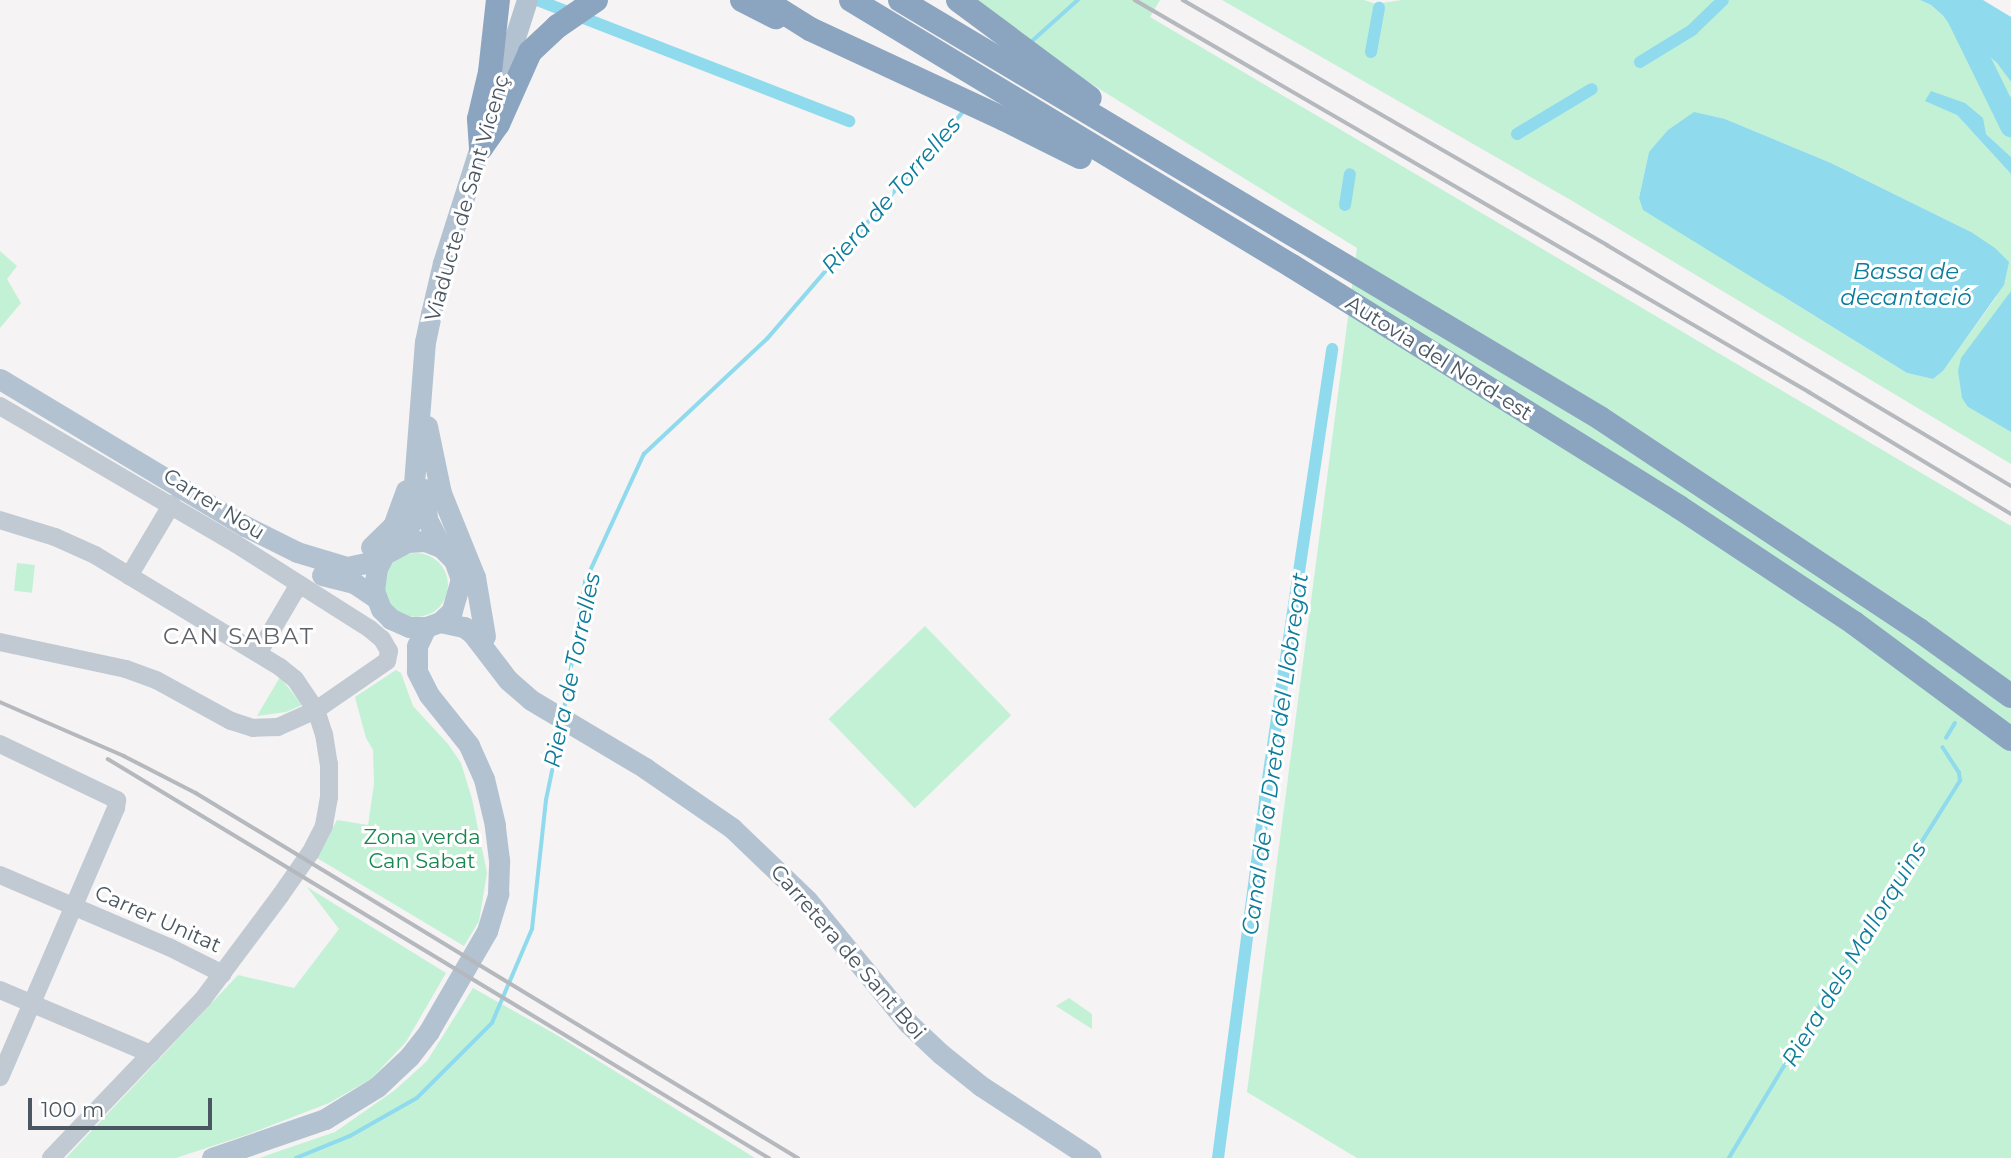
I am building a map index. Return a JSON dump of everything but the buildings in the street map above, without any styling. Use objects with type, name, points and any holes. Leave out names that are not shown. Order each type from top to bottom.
[{"type":"highway","points":[[481,148],[498,124],[520,69],[530,52],[596,0]]},
{"type":"highway","points":[[742,0],[948,93],[1012,111]]},
{"type":"highway","points":[[764,0],[810,29]]},
{"type":"highway","name":"Autovia del Nord-est","points":[[851,0],[967,73],[1012,111],[1192,209],[1304,274],[1679,507],[1854,623],[2011,739]]},
{"type":"highway","points":[[900,0],[985,53],[1044,77]]},
{"type":"highway","points":[[958,0],[1003,34],[1044,77]]},
{"type":"highway","points":[[481,148],[478,119],[504,17]]},
{"type":"highway","name":"Autovia del Nord-est","points":[[1044,77],[1121,120],[1136,140],[1600,418],[1908,623],[2011,696]]},
{"type":"main road","points":[[504,17],[527,0]]},
{"type":"main road","name":"Viaducte de Sant Vicenç","points":[[390,550],[411,523],[425,342],[437,288],[481,148]]},
{"type":"main road","points":[[0,379],[245,526],[320,560],[347,567],[358,566],[415,540],[441,547],[459,569],[461,589],[468,612],[524,694]]},
{"type":"main road","points":[[422,389],[440,493],[475,577],[485,636]]},
{"type":"main road","points":[[0,390],[293,563],[354,583],[374,597],[391,619],[404,643],[415,691],[456,740],[475,776],[492,859],[487,931]]},
{"type":"main road","points":[[320,560],[359,554],[388,533],[400,511],[419,441]]},
{"type":"main road","name":"Viaducte de Sant Vicenç","points":[[419,441],[424,507],[430,527],[441,547]]},
{"type":"main road","points":[[374,597],[373,579],[390,550]]},
{"type":"main road","points":[[212,1158],[325,1119],[377,1087],[409,1056],[429,1031],[487,931],[498,894],[499,860],[495,825],[484,779],[469,745],[429,695],[417,671],[417,646],[433,624],[456,606],[461,589]]},
{"type":"main road","points":[[391,619],[409,627],[433,624],[464,627],[524,694]]},
{"type":"main road","name":"Carretera de Sant Boi","points":[[524,694],[682,792],[748,841],[816,910],[908,1023],[941,1054],[981,1086],[1091,1158]]},
{"type":"street","name":"Carrer Nou","points":[[0,406],[172,504],[382,639],[387,645],[389,657],[316,710]]},
{"type":"street","points":[[129,576],[172,504]]},
{"type":"street","points":[[0,520],[75,545],[259,652],[295,679],[316,710],[329,764],[327,807],[319,837],[280,896],[223,974],[51,1158]]},
{"type":"street","points":[[259,652],[295,591],[302,586]]},
{"type":"street","points":[[0,642],[126,669],[156,680],[231,721],[253,728],[278,727],[316,710]]},
{"type":"street","points":[[0,744],[117,800],[116,808],[0,1077]]},
{"type":"street","name":"Carrer Unitat","points":[[0,875],[223,974]]},
{"type":"street","points":[[0,990],[151,1054]]},
{"type":"green space","points":[[970,0],[1160,0],[1150,17],[2011,526],[2011,1158],[1357,1158],[1247,1092],[1357,248],[1059,64]]},
{"type":"green space","points":[[1222,0],[1364,0],[1376,4],[1402,0],[1920,0],[1931,5],[1997,63],[2011,82],[2011,157],[1986,134],[1957,115],[2011,174],[2011,291],[1968,407],[2011,432],[2011,464],[1569,199]],"holes":[[[1725,119],[1831,163],[1971,232],[1997,296],[1943,371],[1933,379],[1907,373],[1782,296],[1639,198],[1649,152]]]},
{"type":"green space","points":[[0,251],[17,266],[7,279],[21,303],[0,328]]},
{"type":"green space","points":[[410,553],[422,553],[439,562],[446,573],[446,597],[439,608],[422,617],[410,617],[398,612],[389,603],[384,591],[384,579],[389,567],[398,558]]},
{"type":"green space","points":[[17,563],[35,565],[32,593],[14,591]]},
{"type":"green space","points":[[925,626],[1011,715],[915,808],[829,719]]},
{"type":"green space","name":"Zona verda Can Sabat","points":[[396,670],[401,673],[413,706],[448,744],[461,763],[472,799],[487,873],[479,921],[464,946],[317,858],[337,820],[368,825],[374,784],[373,750],[366,738],[355,697]]},
{"type":"green space","points":[[280,677],[302,705],[286,712],[257,716]]},
{"type":"green space","points":[[307,887],[446,973],[406,1042],[371,1079],[329,1103],[249,1134],[176,1158],[66,1158],[238,975],[294,988],[339,929]]},
{"type":"green space","points":[[473,988],[555,1034],[755,1158],[259,1158],[335,1132],[395,1090],[427,1061]]},
{"type":"green space","points":[[1069,998],[1092,1014],[1092,1029],[1056,1006]]},
{"type":"water","points":[[1920,0],[1983,0],[2011,17],[2011,82],[1997,63],[1931,5]]},
{"type":"water","points":[[1931,91],[1965,103],[1983,118],[1986,134],[2011,157],[2011,174],[1957,115],[1925,101]]},
{"type":"water","name":"Bassa de decantació","points":[[1694,112],[1725,119],[1831,163],[1971,232],[1995,248],[2009,262],[2004,285],[1943,371],[1933,379],[1907,373],[1643,210],[1639,198],[1649,152],[1668,130]]},
{"type":"water","points":[[2011,291],[2011,432],[1968,407],[1962,398],[1958,371],[1961,358]]},
{"type":"waterway","points":[[537,0],[849,121]]},
{"type":"waterway","name":"Riera de Torrelles","points":[[1031,42],[1078,0]]},
{"type":"waterway","name":"Canal de la Dreta del Llobregat","points":[[1640,62],[1692,30],[1723,0]]},
{"type":"waterway","points":[[1946,0],[1957,15],[2011,125]]},
{"type":"waterway","name":"Canal de la Dreta del Llobregat","points":[[1371,52],[1379,8]]},
{"type":"waterway","name":"Canal de la Dreta del Llobregat","points":[[1517,134],[1592,89]]},
{"type":"waterway","name":"Riera de Torrelles","points":[[564,710],[585,582],[644,454],[767,339],[965,110]]},
{"type":"waterway","name":"Canal de la Dreta del Llobregat","points":[[1345,205],[1350,174]]},
{"type":"waterway","name":"Canal de la Dreta del Llobregat","points":[[1218,1158],[1265,799],[1332,349]]},
{"type":"waterway","name":"Riera dels Mallorquins","points":[[1946,738],[1955,723]]},
{"type":"waterway","name":"Riera de Torrelles","points":[[296,1158],[350,1136],[417,1098],[492,1023],[532,929],[546,800],[561,728]]},
{"type":"waterway","name":"Riera dels Mallorquins","points":[[1729,1158],[1847,961],[1960,781],[1959,773],[1943,748]]},
{"type":"railway","points":[[1135,0],[1809,392],[2011,514]]},
{"type":"railway","points":[[1183,0],[1607,245],[2011,486]]},
{"type":"railway","points":[[0,702],[124,756],[196,793],[798,1158]]},
{"type":"railway","points":[[108,759],[769,1158]]},
{"type":"district","name":"CAN SABAT","points":[[239,636]]}]
